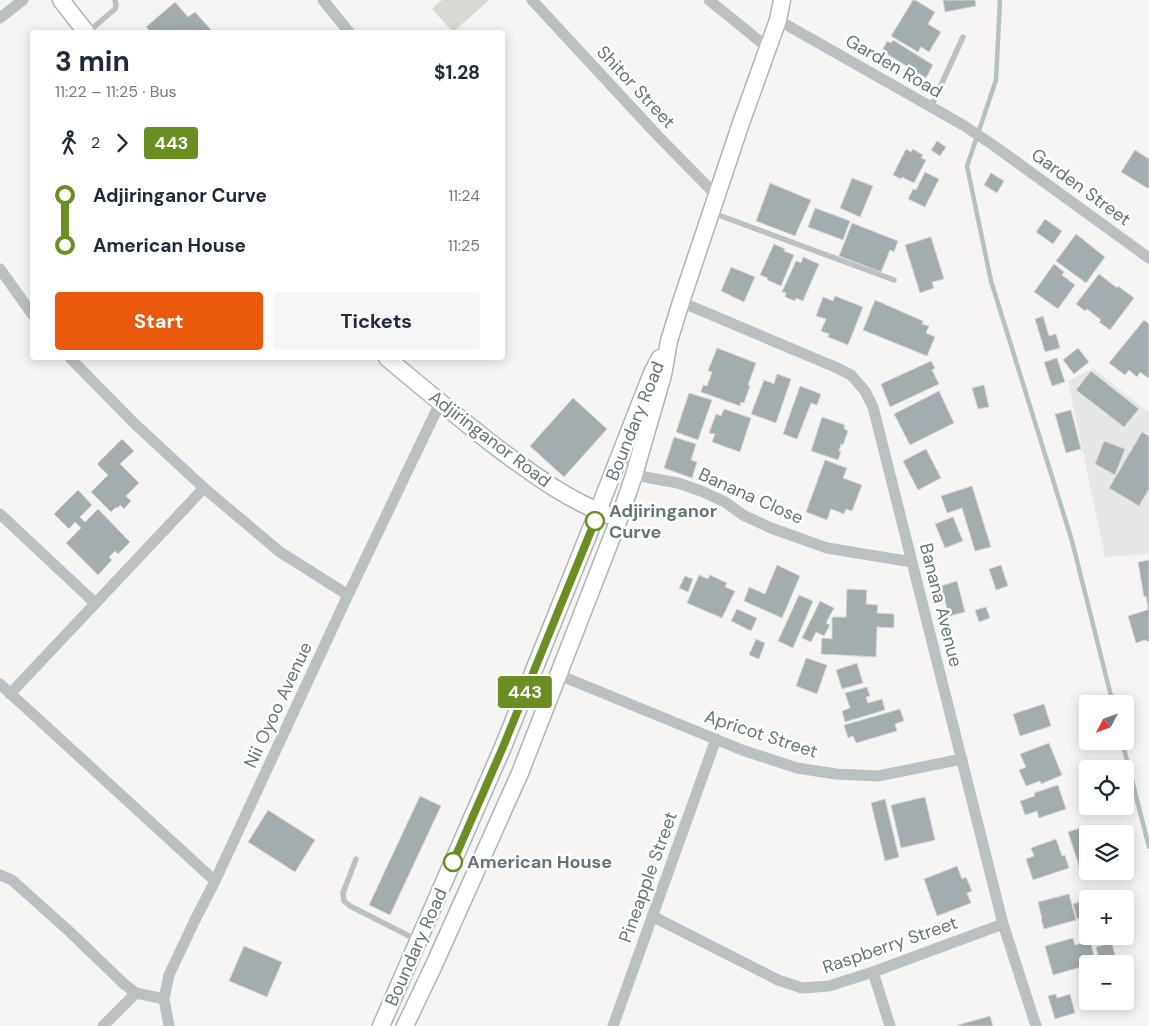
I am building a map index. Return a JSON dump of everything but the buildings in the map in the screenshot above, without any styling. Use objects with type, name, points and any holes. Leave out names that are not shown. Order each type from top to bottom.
[{"type":"main road","name":"Boundary Road","points":[[405,1026],[520,772],[619,519],[634,476],[662,375],[669,341],[741,123],[778,20],[782,0]]},
{"type":"main road","points":[[63,1],[85,30]]},
{"type":"main road","name":"Boundary Road","points":[[381,1026],[503,747],[652,373],[669,341]]},
{"type":"main road","name":"Adjiringanor Road","points":[[389,360],[532,473],[566,495],[619,519]]},
{"type":"street","points":[[0,18],[23,0]]},
{"type":"street","points":[[323,0],[347,30]]},
{"type":"street","name":"Shitor Street","points":[[532,0],[658,136],[717,196]]},
{"type":"street","points":[[709,0],[768,48]]},
{"type":"street","name":"Garden Road","points":[[778,20],[963,125],[992,145]]},
{"type":"street","name":"Garden Street","points":[[992,145],[1149,258]]},
{"type":"street","points":[[0,269],[30,311]]},
{"type":"street","name":"Banana Avenue","points":[[682,302],[851,375],[865,391],[873,407],[1003,924],[1036,1026]]},
{"type":"street","points":[[72,360],[135,424],[204,488],[280,552],[348,595]]},
{"type":"street","name":"Nii Oyoo Avenue","points":[[170,1026],[164,999],[169,975],[440,402]]},
{"type":"street","name":"Banana Close","points":[[634,476],[678,483],[701,491],[725,502],[743,515],[770,528],[827,548],[912,562]]},
{"type":"street","points":[[10,694],[204,488]]},
{"type":"street","points":[[0,514],[95,604]]},
{"type":"street","name":"Apricot Street","points":[[559,674],[742,750],[797,768],[836,774],[878,776],[962,759]]},
{"type":"street","points":[[0,684],[215,881]]},
{"type":"street","name":"Pineapple Street","points":[[612,1026],[716,739]]},
{"type":"street","points":[[0,875],[12,880],[19,886],[124,984],[136,993],[164,999]]},
{"type":"street","name":"Raspberry Street","points":[[652,916],[778,980],[802,988],[829,986],[873,972],[1003,924]]},
{"type":"street","points":[[873,972],[890,1026]]},
{"type":"street","points":[[103,1026],[136,993]]},
{"type":"lane","points":[[89,30],[115,9],[115,0]]},
{"type":"lane","points":[[931,107],[963,37]]},
{"type":"lane","points":[[711,212],[894,280]]},
{"type":"lane","points":[[356,859],[343,893],[344,901],[350,906],[419,940]]},
{"type":"shaded area","points":[[442,0],[489,0],[455,30],[451,30],[432,9]]},
{"type":"shaded area","points":[[1093,368],[1149,413],[1149,554],[1105,557],[1068,381]]},
{"type":"waterway","points":[[1000,0],[996,80],[967,166],[991,281],[1072,541],[1111,695]]},
{"type":"waterway","points":[[1124,750],[1149,847]]},
{"type":"bus line","name":"443","points":[[453,862],[503,747],[595,521]]},
{"type":"place","name":"Adjiringanor Curve","points":[[595,521]]},
{"type":"place","name":"American House","points":[[453,862]]}]
